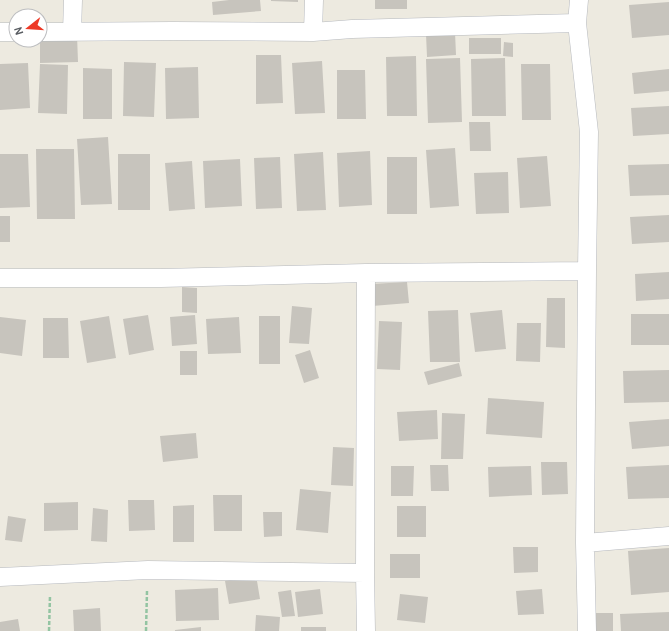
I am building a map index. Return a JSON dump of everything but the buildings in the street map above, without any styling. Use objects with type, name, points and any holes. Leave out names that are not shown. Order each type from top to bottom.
[{"type":"street","points":[[72,32],[73,0]]},
{"type":"street","points":[[313,32],[314,0]]},
{"type":"street","points":[[579,0],[577,23],[589,132],[587,271],[587,631]]},
{"type":"street","points":[[48,32],[313,32],[352,29],[577,23]]},
{"type":"street","points":[[0,278],[161,278],[366,273],[587,271]]},
{"type":"street","points":[[366,273],[366,631]]},
{"type":"street","points":[[586,543],[669,536]]},
{"type":"street","points":[[0,577],[148,570],[365,573]]},
{"type":"path","points":[[146,631],[148,570]]},
{"type":"path","points":[[49,631],[50,575]]}]
